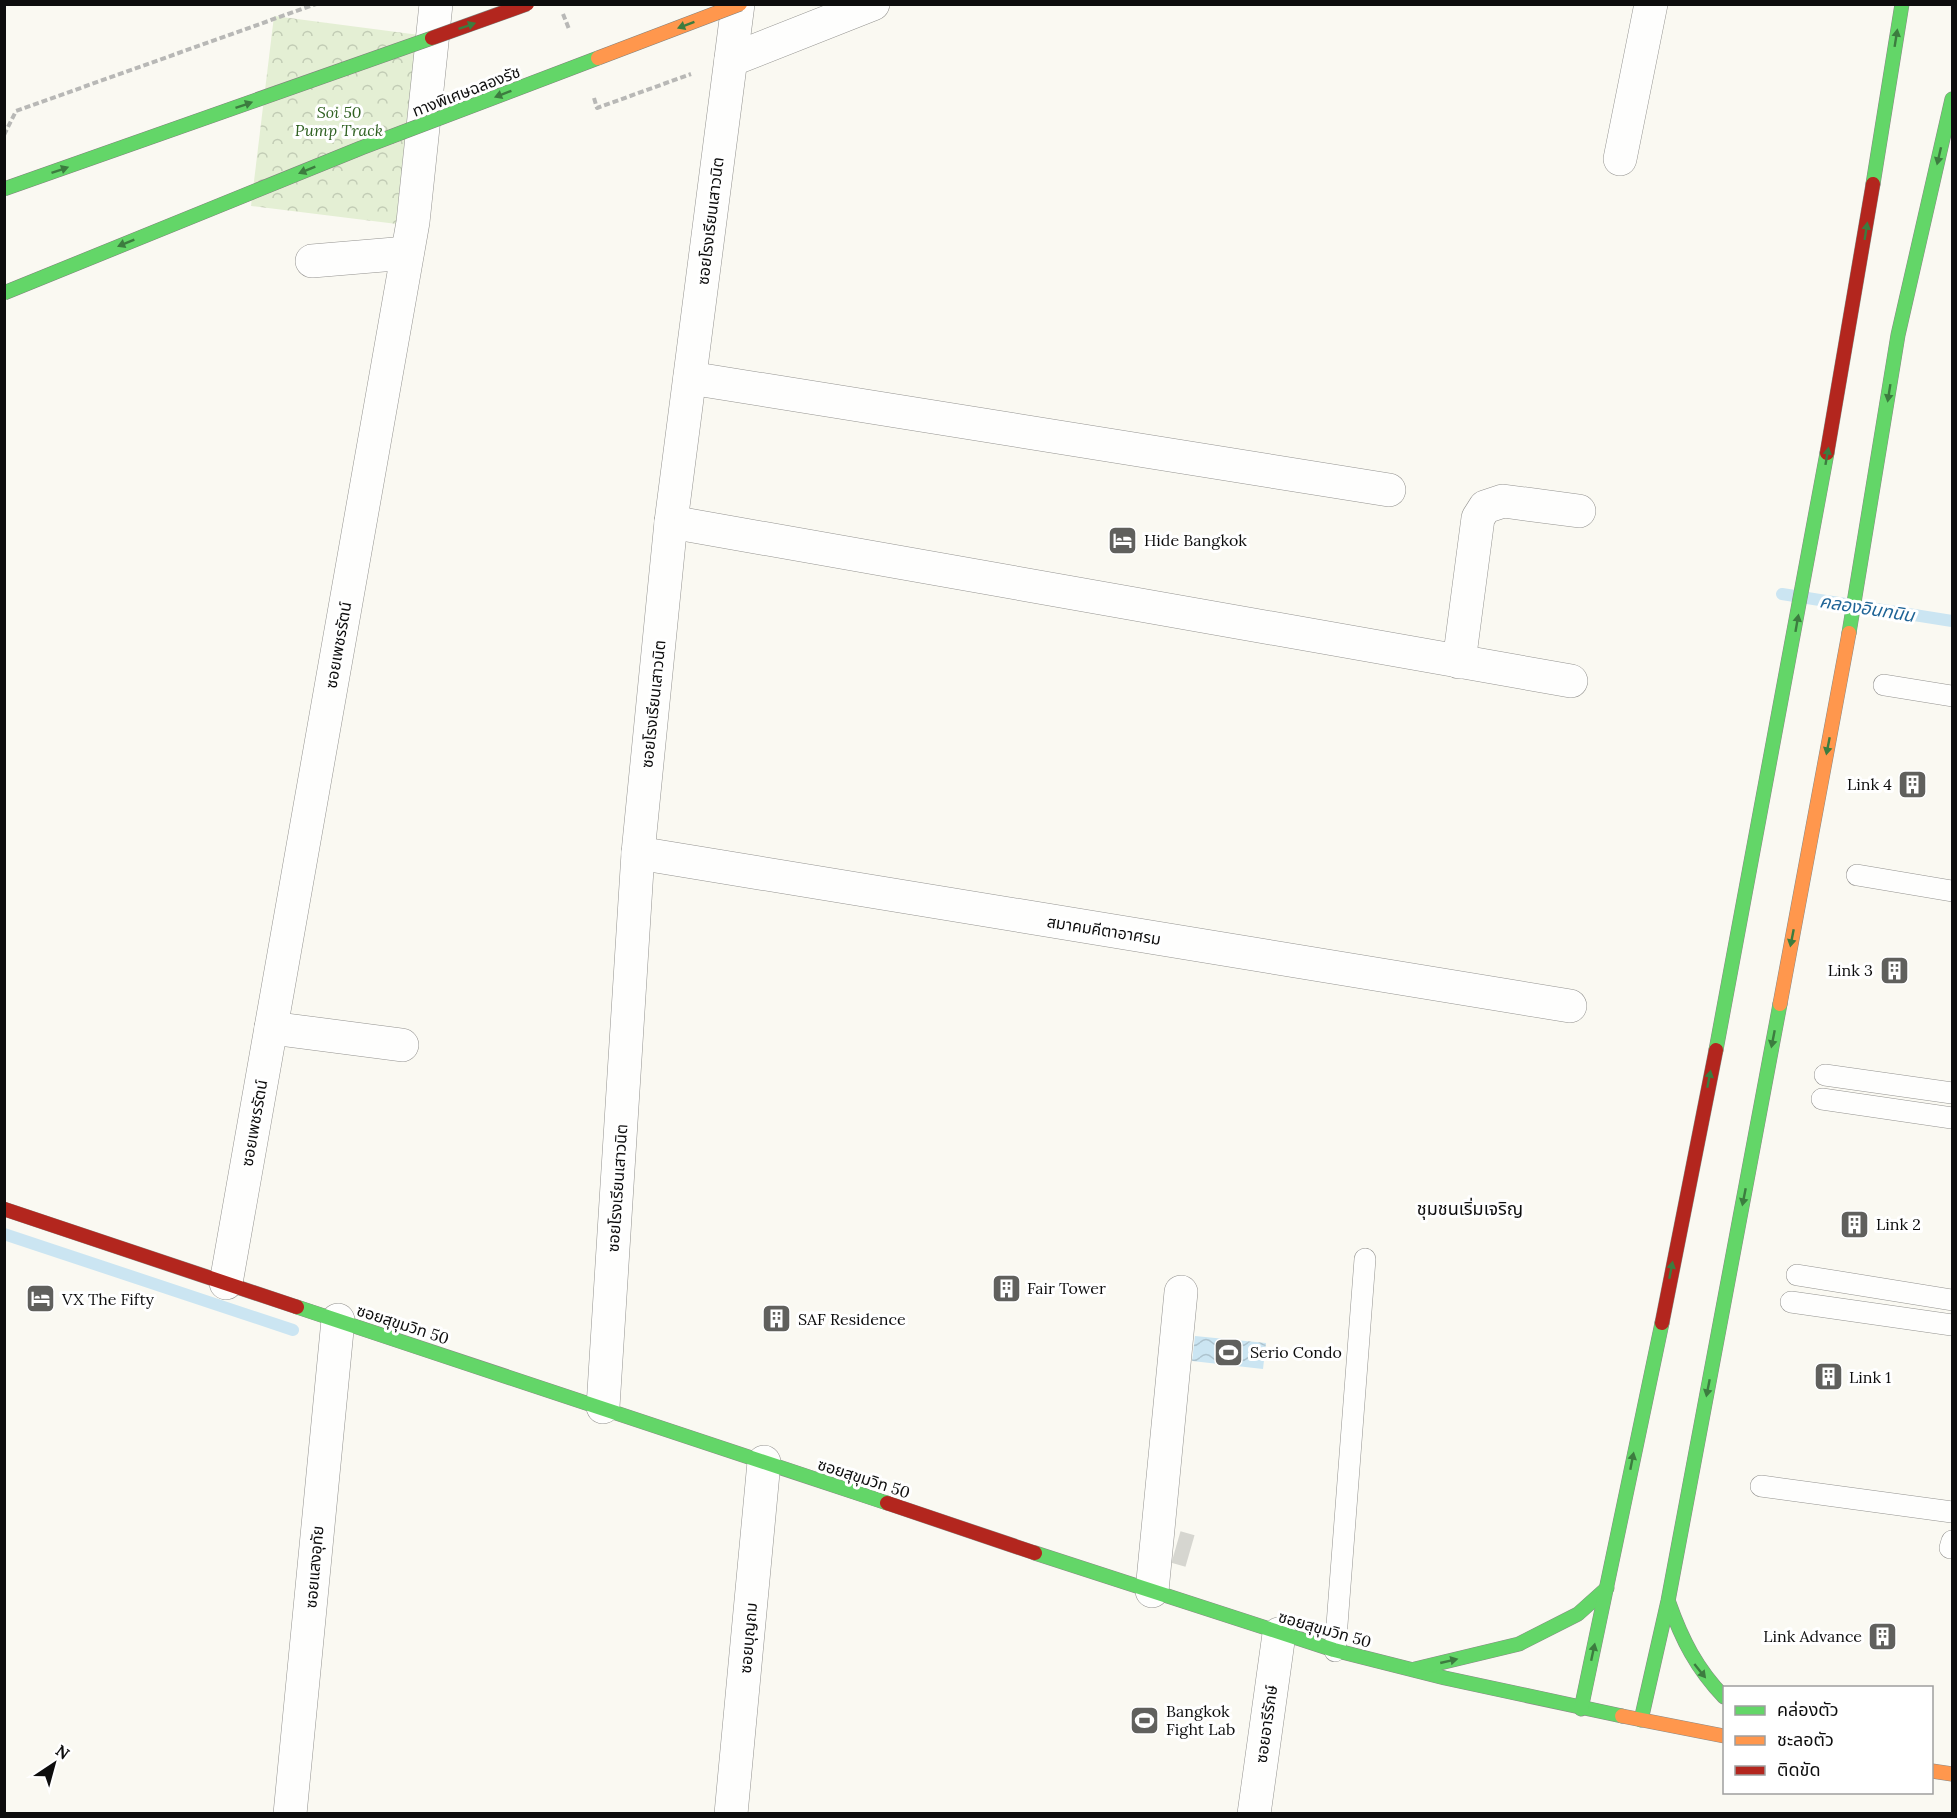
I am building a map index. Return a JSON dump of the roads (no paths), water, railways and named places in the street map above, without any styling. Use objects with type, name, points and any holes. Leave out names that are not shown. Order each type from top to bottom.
[{"type":"main road","points":[[4,189],[527,4]]},
{"type":"main road","name":"ทางพิเศษฉลองรัช","points":[[4,293],[361,148],[739,4]]},
{"type":"main road","points":[[1581,1709],[1787,680],[1857,289],[1902,4]]},
{"type":"main road","points":[[1641,1720],[1668,1601],[1857,591],[1898,335],[1953,99]]},
{"type":"main road","name":"ซอยสุขุมวิท 50","points":[[4,1209],[1279,1634],[1335,1651],[1581,1709],[1723,1736]]},
{"type":"main road","points":[[1415,1669],[1520,1644],[1578,1614],[1607,1588]]},
{"type":"main road","points":[[1668,1601],[1683,1647],[1698,1669],[1723,1695]]},
{"type":"main road","points":[[1933,1771],[1953,1774]]},
{"type":"street","name":"ซอยเพชรรัตน์","points":[[226,1283],[407,254],[436,4]]},
{"type":"street","name":"ซอยโรงเรียนเสาวนิต","points":[[603,1407],[638,853],[671,522],[739,4]]},
{"type":"street","points":[[731,60],[873,4]]},
{"type":"street","points":[[1620,159],[1651,4]]},
{"type":"street","points":[[312,261],[407,254]]},
{"type":"street","points":[[690,378],[1389,490]]},
{"type":"street","points":[[1459,662],[1478,519],[1485,507],[1503,501],[1578,511]]},
{"type":"street","points":[[671,522],[1571,681]]},
{"type":"street","name":"สมาคมคีตาอาศรม","points":[[638,853],[1570,1006]]},
{"type":"street","points":[[271,1028],[402,1045]]},
{"type":"street","points":[[1152,1591],[1167,1545],[1180,1292]]},
{"type":"street","name":"ซอยแสงอุทัย","points":[[290,1814],[338,1320]]},
{"type":"street","name":"ซอยบุญถม","points":[[731,1814],[764,1462]]},
{"type":"street","name":"ซอยอารีรักษ์","points":[[1254,1814],[1279,1634]]},
{"type":"lane","points":[[1884,685],[1953,696]]},
{"type":"lane","points":[[1857,875],[1953,891]]},
{"type":"lane","points":[[1826,1075],[1953,1093]]},
{"type":"lane","points":[[1822,1099],[1953,1118]]},
{"type":"lane","points":[[1335,1651],[1365,1259]]},
{"type":"lane","points":[[1797,1275],[1953,1300]]},
{"type":"lane","points":[[1791,1302],[1953,1325]]},
{"type":"lane","points":[[1761,1486],[1953,1512]]},
{"type":"water","name":"Serio Condo","points":[[1195,1336],[1266,1343],[1263,1369],[1192,1361]]},
{"type":"waterway","name":"คลองอินทนิน","points":[[1782,594],[1952,621]]},
{"type":"waterway","points":[[4,1234],[293,1330]]},
{"type":"tunnel","points":[[1176,1547],[1190,1551]]},
{"type":"place","name":"Hide Bangkok","points":[[1123,540]]},
{"type":"place","name":"Link 4","points":[[1913,784]]},
{"type":"place","name":"Link 3","points":[[1894,970]]},
{"type":"place","name":"Link 2","points":[[1855,1224]]},
{"type":"place","name":"Fair Tower","points":[[1006,1288]]},
{"type":"place","name":"VX The Fifty","points":[[41,1299]]},
{"type":"place","name":"SAF Residence","points":[[777,1319]]},
{"type":"place","name":"Serio Condo","points":[[1229,1352]]},
{"type":"place","name":"Link 1","points":[[1828,1377]]},
{"type":"place","name":"Link Advance","points":[[1883,1636]]},
{"type":"place","name":"Bangkok Fight Lab","points":[[1145,1720]]},
{"type":"district","name":"ชุมชนเริ่มเจริญ","points":[[1470,1208]]},
{"type":"park label","name":"Soi 50 Pump Track","points":[[339,121]]}]
